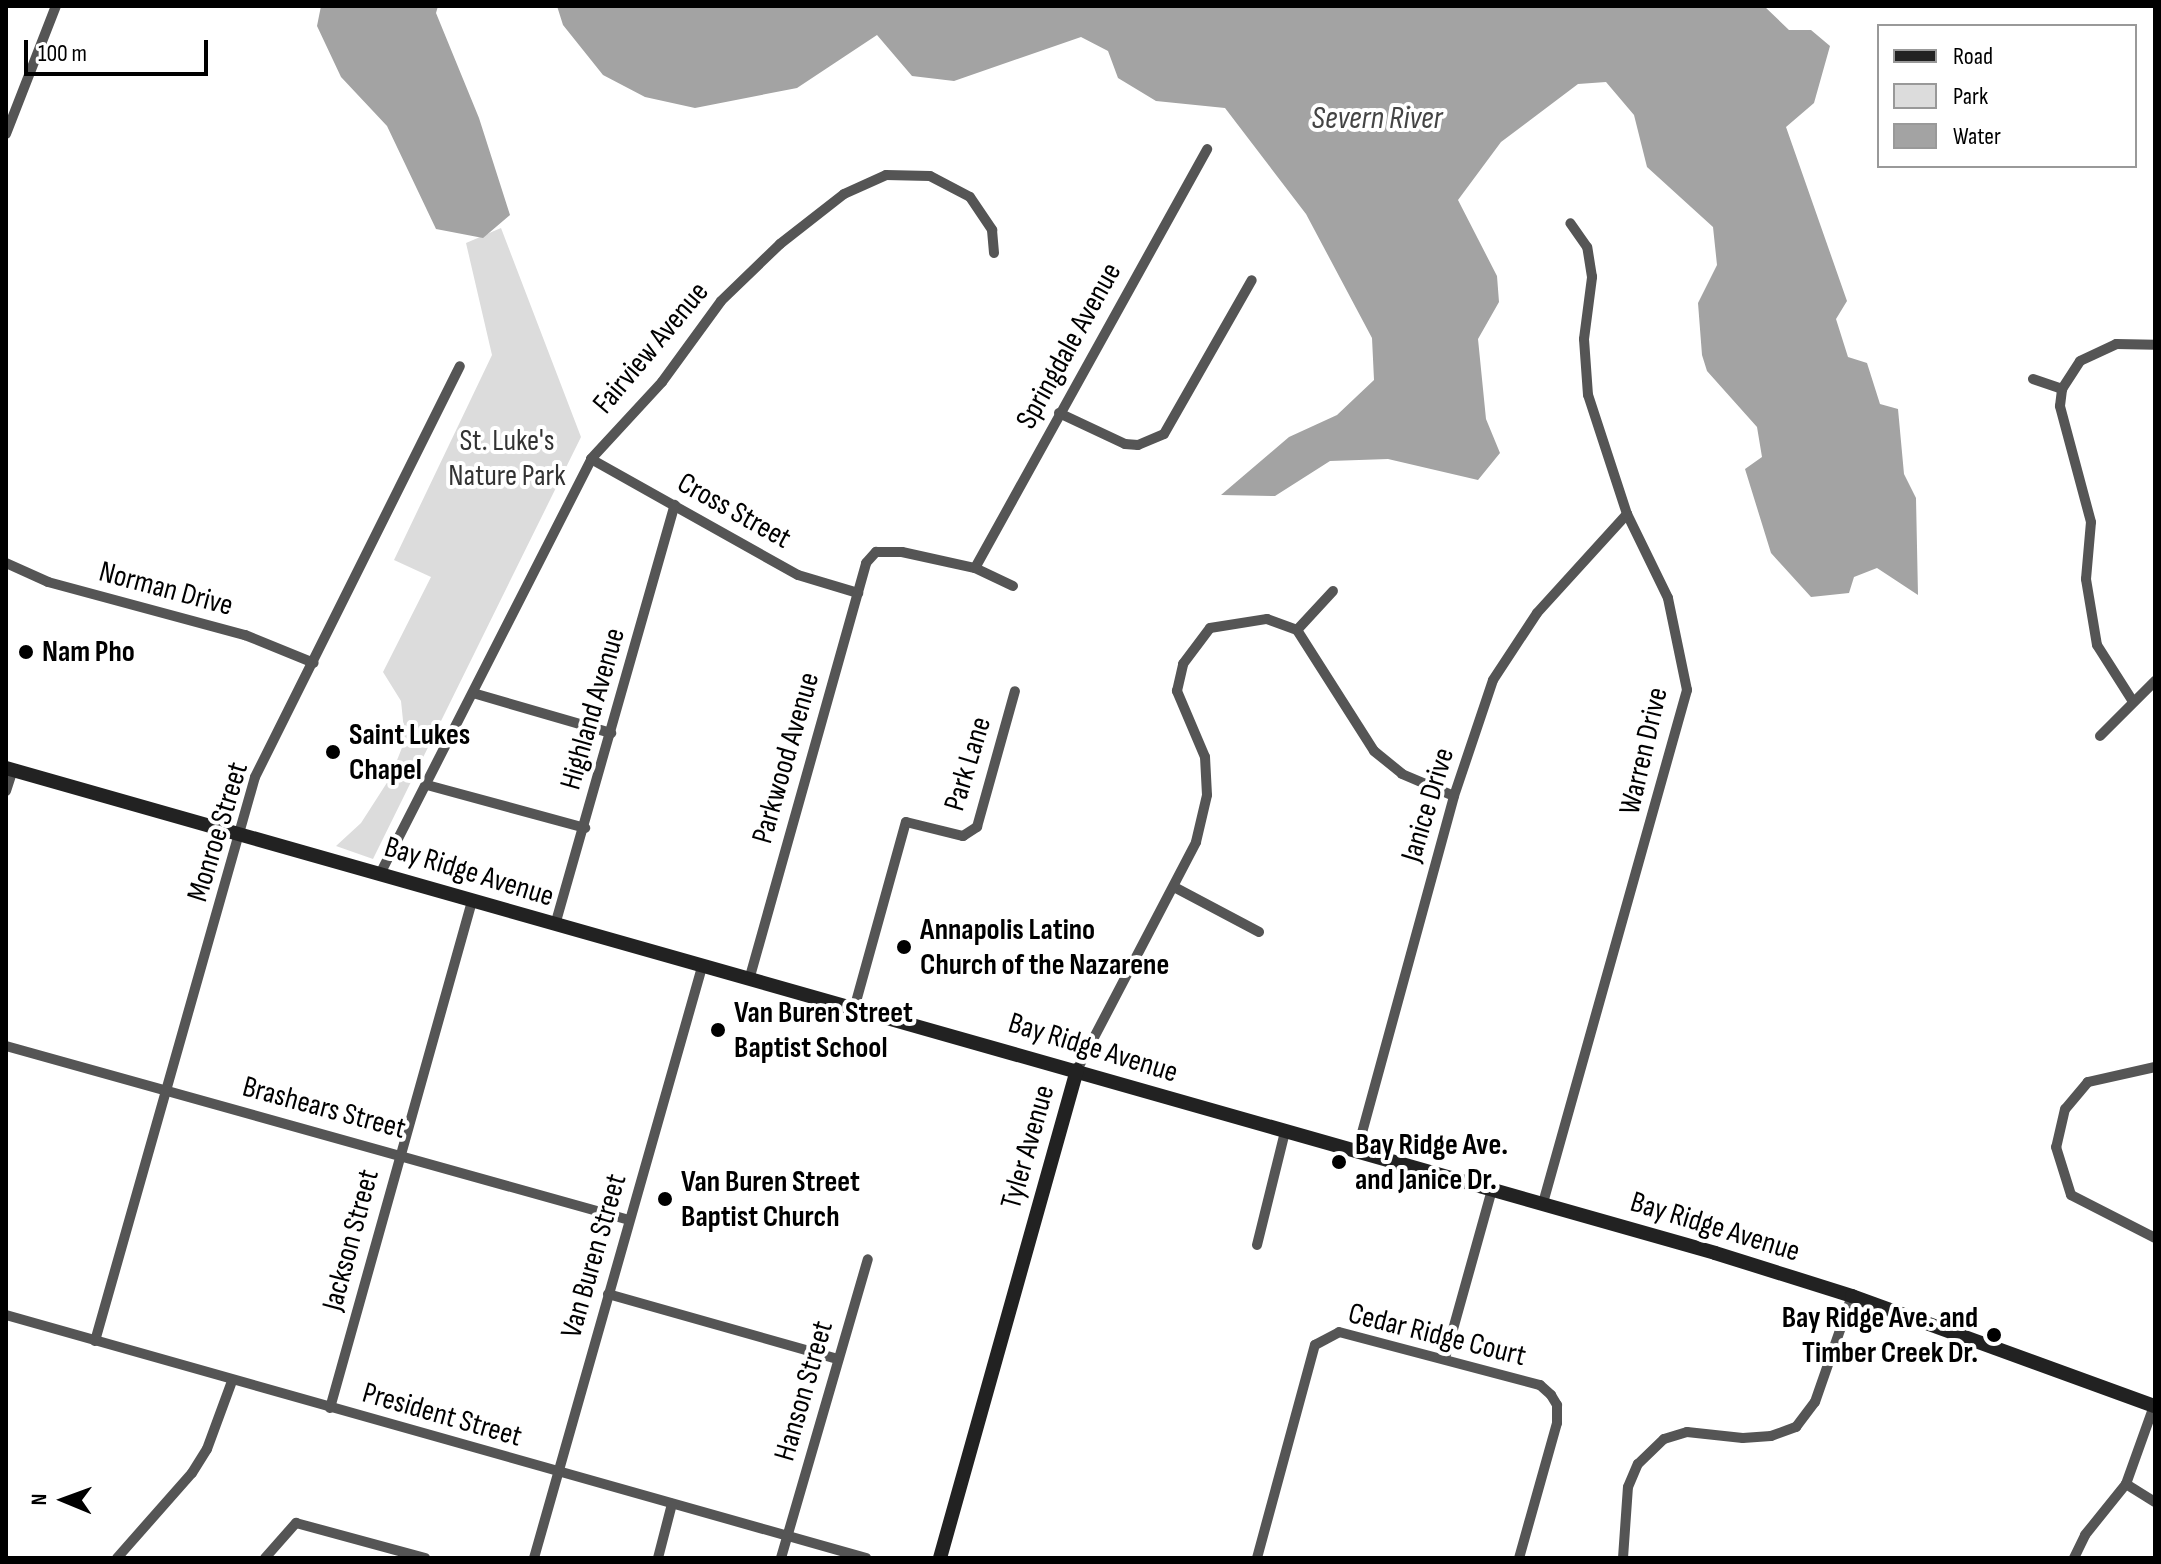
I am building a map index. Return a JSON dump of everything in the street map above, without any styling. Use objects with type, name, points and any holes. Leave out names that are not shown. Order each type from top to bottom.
[{"type":"main road","name":"Bay Ridge Avenue","points":[[9,769],[1543,1203],[1852,1296],[2155,1406]]},
{"type":"main road","name":"Tyler Avenue","points":[[940,1558],[1077,1070]]},
{"type":"street","points":[[6,134],[56,6]]},
{"type":"street","name":"Springdale Avenue","points":[[975,568],[1207,149]]},
{"type":"street","name":"Fairview Avenue","points":[[381,872],[591,459],[662,382],[721,301],[780,244],[844,194],[886,175],[930,176],[970,197],[992,230],[994,253]]},
{"type":"street","name":"Warren Drive","points":[[1543,1203],[1687,690],[1668,598],[1627,514],[1588,395],[1584,339],[1592,277],[1587,247],[1570,223]]},
{"type":"street","points":[[1059,413],[1125,444],[1138,445],[1164,434],[1252,280]]},
{"type":"street","points":[[2132,700],[2097,645],[2086,579],[2091,522],[2064,434],[2062,389],[2080,361],[2116,344],[2155,345]]},
{"type":"street","name":"Monroe Street","points":[[95,1341],[255,777],[460,366]]},
{"type":"street","points":[[2033,379],[2062,389]]},
{"type":"street","name":"Cross Street","points":[[591,459],[798,575],[858,593]]},
{"type":"street","name":"Highland Avenue","points":[[555,925],[675,505]]},
{"type":"street","name":"Janice Drive","points":[[1357,1151],[1454,796],[1493,680],[1537,613],[1627,514]]},
{"type":"street","name":"Parkwood Avenue","points":[[749,980],[866,563],[876,552],[902,552],[975,568]]},
{"type":"street","name":"Norman Drive","points":[[6,563],[48,582],[245,635],[314,663]]},
{"type":"street","points":[[975,568],[1013,586]]},
{"type":"street","points":[[1333,591],[1297,630],[1374,751],[1402,774],[1454,796]]},
{"type":"street","name":"Tyler Avenue","points":[[1077,1070],[1123,976],[1176,888],[1196,842],[1207,795],[1205,757],[1177,691],[1183,664],[1210,628],[1267,619],[1297,630]]},
{"type":"street","points":[[2100,736],[2132,700],[2155,681]]},
{"type":"street","name":"Park Lane","points":[[854,1009],[906,822],[963,836],[977,827],[1015,691]]},
{"type":"street","points":[[473,693],[611,733]]},
{"type":"street","points":[[6,791],[9,769]]},
{"type":"street","points":[[427,785],[585,828]]},
{"type":"street","points":[[1176,888],[1259,932]]},
{"type":"street","name":"Jackson Street","points":[[330,1408],[472,901]]},
{"type":"street","name":"Van Buren Street","points":[[534,1558],[702,967]]},
{"type":"street","name":"Brashears Street","points":[[6,1046],[399,1153],[629,1220]]},
{"type":"street","points":[[2155,1067],[2088,1082],[2065,1109],[2056,1147],[2071,1195],[2155,1238]]},
{"type":"street","points":[[1257,1245],[1285,1132]]},
{"type":"street","points":[[1445,1358],[1492,1190]]},
{"type":"street","name":"Hanson Street","points":[[781,1558],[868,1259]]},
{"type":"street","points":[[608,1294],[838,1359]]},
{"type":"street","points":[[1623,1558],[1628,1487],[1638,1464],[1664,1439],[1687,1432],[1743,1438],[1771,1436],[1796,1427],[1815,1402],[1852,1296]]},
{"type":"street","name":"President Street","points":[[6,1315],[866,1558]]},
{"type":"street","name":"Cedar Ridge Court","points":[[1257,1558],[1315,1345],[1327,1333],[1356,1333],[1540,1385],[1557,1405],[1519,1558]]},
{"type":"street","points":[[117,1558],[192,1473],[207,1449],[232,1381]]},
{"type":"street","points":[[2074,1558],[2085,1535],[2126,1484],[2155,1406]]},
{"type":"street","points":[[2126,1484],[2155,1502]]},
{"type":"street","points":[[658,1558],[672,1504]]},
{"type":"street","points":[[265,1558],[296,1523],[425,1558]]},
{"type":"green space","name":"St. Luke's Nature Park","points":[[501,228],[581,437],[373,859],[336,846],[361,823],[390,778],[405,740],[401,701],[383,672],[431,577],[394,560],[492,355],[466,243]]},
{"type":"water","points":[[321,6],[438,6],[436,13],[479,118],[510,215],[483,238],[436,229],[387,126],[341,77],[317,26]]},
{"type":"water","name":"Severn River","points":[[557,6],[1764,6],[1789,30],[1811,30],[1830,46],[1814,103],[1786,127],[1847,301],[1836,319],[1848,357],[1867,363],[1880,404],[1898,409],[1904,474],[1916,498],[1918,595],[1877,568],[1854,577],[1849,593],[1811,597],[1771,553],[1745,469],[1762,457],[1757,427],[1707,371],[1702,355],[1698,303],[1717,265],[1713,227],[1647,167],[1634,115],[1606,82],[1578,84],[1501,142],[1458,200],[1497,276],[1499,302],[1478,339],[1486,419],[1500,453],[1478,480],[1388,459],[1330,461],[1275,496],[1221,495],[1289,437],[1337,415],[1374,380],[1372,338],[1306,214],[1225,108],[1156,101],[1118,78],[1108,51],[1081,37],[954,81],[912,76],[877,35],[797,88],[695,108],[645,97],[603,75],[563,25]]},
{"type":"place","name":"Nam Pho","points":[[26,652]]},
{"type":"place","name":"Saint Lukes Chapel","points":[[333,752]]},
{"type":"place","name":"Annapolis Latino Church of the Nazarene","points":[[904,947]]},
{"type":"place","name":"Van Buren Street Baptist School","points":[[718,1030]]},
{"type":"place","name":"Bay Ridge Ave. and Janice Dr.","points":[[1339,1162]]},
{"type":"place","name":"Van Buren Street Baptist Church","points":[[665,1199]]},
{"type":"place","name":"Bay Ridge Ave. and Timber Creek Dr.","points":[[1994,1335]]}]
